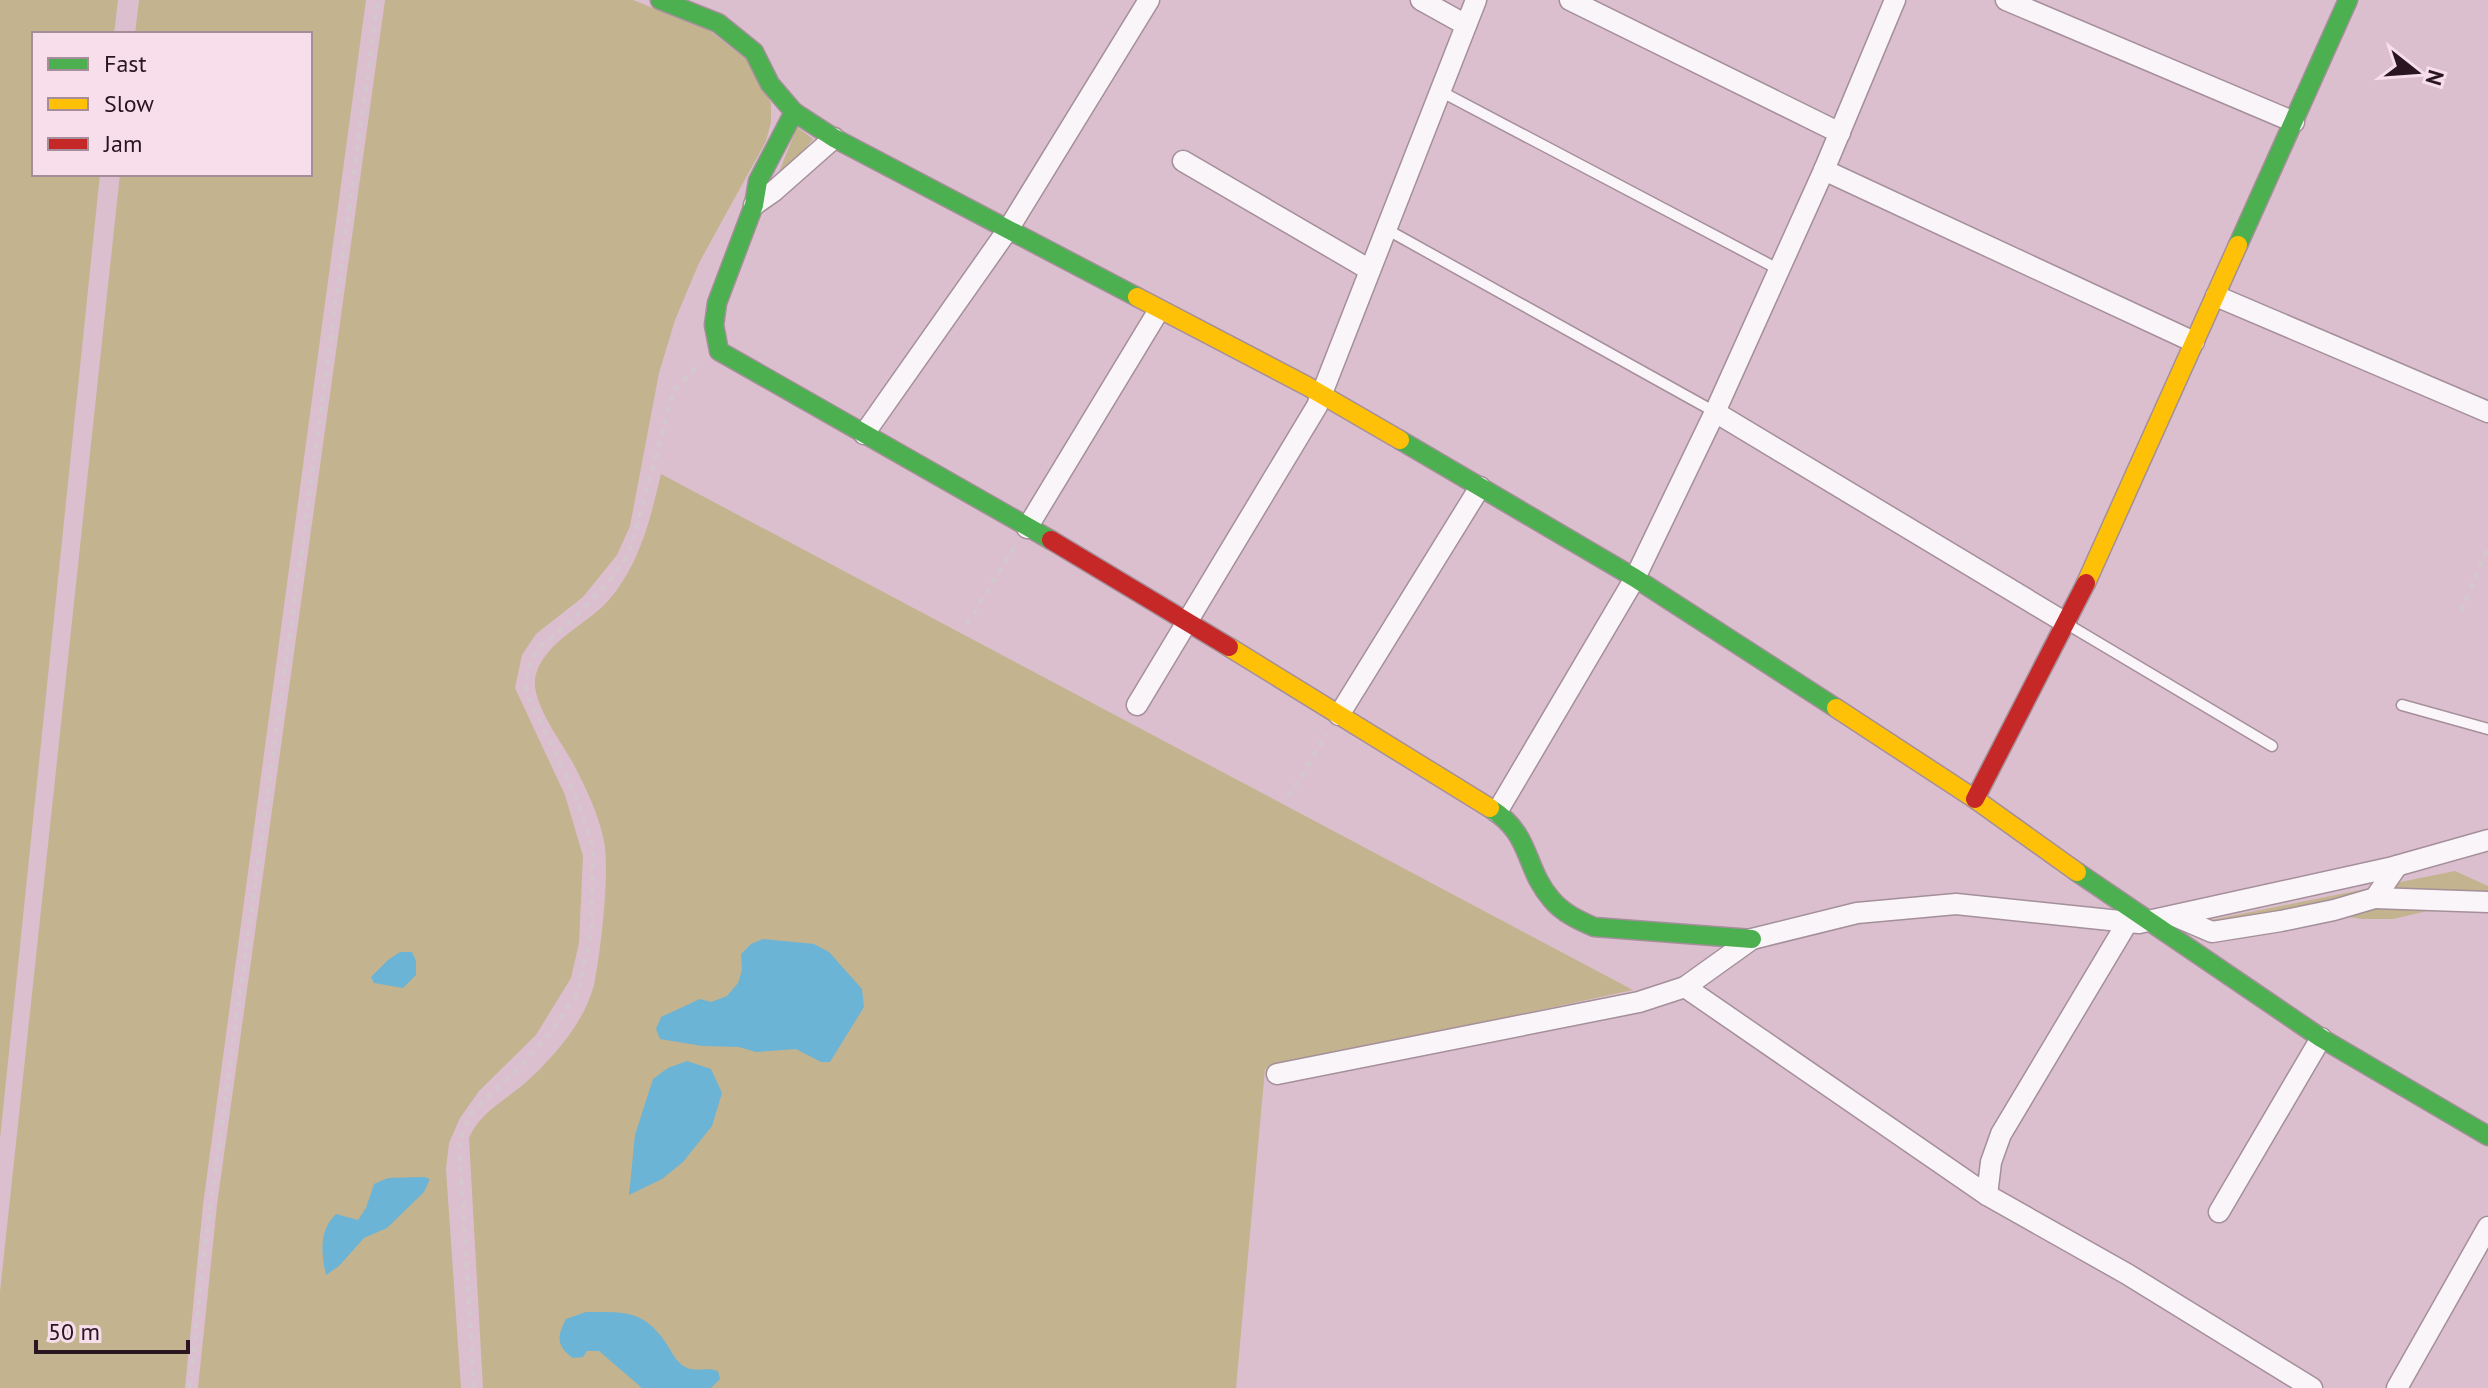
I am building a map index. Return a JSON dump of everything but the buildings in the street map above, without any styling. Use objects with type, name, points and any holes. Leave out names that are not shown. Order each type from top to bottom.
[{"type":"street","points":[[660,0],[718,23],[754,52],[770,84],[794,112],[834,138],[1322,394],[1635,578],[1975,799],[2137,922],[2321,1038],[2488,1136]]},
{"type":"street","points":[[864,434],[1009,228],[1149,0]]},
{"type":"street","points":[[1421,0],[1466,25]]},
{"type":"street","points":[[1137,705],[1317,406],[1476,0]]},
{"type":"street","points":[[1570,0],[1840,133]]},
{"type":"street","points":[[1497,812],[1635,578],[1715,412],[1824,170],[1895,0]]},
{"type":"street","points":[[2006,0],[2294,122]]},
{"type":"street","points":[[1975,799],[2094,566],[2348,0]]},
{"type":"street","points":[[794,112],[758,181],[754,205],[717,303],[714,325],[719,351],[1186,621],[1497,812],[1506,818],[1525,844],[1536,876],[1552,900],[1570,916],[1594,927],[1752,939],[1857,913],[1956,904],[2137,922],[2177,917],[2397,866],[2488,840]]},
{"type":"street","points":[[754,205],[834,138]]},
{"type":"street","points":[[1183,161],[1370,270]]},
{"type":"street","points":[[1824,170],[2194,342]]},
{"type":"street","points":[[2216,296],[2488,412]]},
{"type":"street","points":[[1027,528],[1159,310]]},
{"type":"street","points":[[1715,412],[2066,623]]},
{"type":"street","points":[[1339,715],[1480,487]]},
{"type":"street","points":[[2375,898],[2397,866]]},
{"type":"street","points":[[2177,917],[2205,931],[2218,931],[2295,919],[2375,898],[2488,902]]},
{"type":"street","points":[[1987,1195],[1991,1162],[2001,1134],[2137,922]]},
{"type":"street","points":[[1277,1074],[1639,1002],[1685,987],[1752,939]]},
{"type":"street","points":[[1685,987],[1987,1195],[2127,1274],[2312,1388]]},
{"type":"street","points":[[2219,1212],[2321,1038]]},
{"type":"street","points":[[2397,1388],[2488,1227]]},
{"type":"lane","points":[[1440,91],[1778,269]]},
{"type":"lane","points":[[1386,229],[1715,412]]},
{"type":"lane","points":[[2066,623],[2272,746]]},
{"type":"lane","points":[[2402,705],[2488,729]]},
{"type":"path","points":[[190,1388],[203,1260],[378,0]]},
{"type":"path","points":[[474,1388],[459,1141],[472,1112],[519,1068],[554,1028],[578,992],[591,934],[593,847],[576,797],[526,692],[528,669],[537,649],[572,620],[608,583],[629,554],[674,390],[694,368],[719,351]]},
{"type":"path","points":[[967,624],[1027,528]]},
{"type":"path","points":[[2461,611],[2488,547]]},
{"type":"path","points":[[1288,797],[1339,715]]},
{"type":"shaded area","points":[[0,0],[118,0],[114,32],[32,32],[32,176],[100,176],[0,1139]]},
{"type":"shaded area","points":[[139,0],[366,0],[203,1205],[185,1388],[0,1388],[0,1292],[120,176],[312,176],[312,32],[135,32]]},
{"type":"shaded area","points":[[385,0],[633,0],[710,31],[751,63],[771,103],[771,122],[766,141],[699,263],[675,320],[659,373],[630,526],[617,555],[583,597],[536,634],[522,655],[515,688],[565,795],[583,856],[579,943],[571,978],[536,1035],[479,1091],[460,1118],[449,1143],[446,1169],[461,1388],[198,1388],[217,1205]]},
{"type":"shaded area","points":[[797,127],[813,139],[779,181],[777,177]]},
{"type":"shaded area","points":[[661,474],[1633,990],[1265,1069],[1236,1388],[483,1388],[469,1138],[486,1114],[547,1062],[577,1023],[595,980],[604,910],[606,855],[602,832],[584,785],[542,709],[537,697],[536,674],[541,662],[558,642],[599,610],[619,587],[642,541]]},
{"type":"shaded area","points":[[2455,871],[2488,886],[2488,897],[2393,919],[2362,919],[2330,914],[2191,924]]},
{"type":"water","points":[[763,939],[814,944],[829,952],[862,989],[864,1007],[830,1062],[821,1062],[796,1049],[756,1052],[739,1047],[702,1046],[660,1039],[656,1029],[661,1017],[700,999],[711,1002],[727,996],[738,983],[742,970],[741,954],[751,944]]},
{"type":"water","points":[[400,952],[412,952],[416,975],[403,988],[374,983],[371,977]]},
{"type":"water","points":[[687,1061],[711,1069],[722,1093],[712,1126],[683,1162],[662,1179],[629,1195],[635,1135],[653,1079],[668,1068]]},
{"type":"water","points":[[388,1178],[430,1179],[424,1192],[387,1228],[364,1238],[339,1266],[326,1275],[324,1235],[336,1214],[358,1220],[366,1208],[374,1184]]},
{"type":"water","points":[[586,1312],[630,1314],[639,1318],[656,1330],[682,1365],[691,1369],[718,1371],[720,1379],[711,1388],[642,1388],[599,1351],[587,1351],[583,1357],[573,1358],[561,1345],[561,1331],[566,1319]]},
{"type":"traffic: fast","points":[[660,0],[718,23],[754,52],[770,84],[794,112],[834,138],[1137,297]]},
{"type":"traffic: fast","points":[[2238,245],[2348,0]]},
{"type":"traffic: fast","points":[[794,112],[758,181],[754,205],[717,303],[714,325],[719,351],[1051,540]]},
{"type":"traffic: fast","points":[[1400,440],[1635,578],[1836,708]]},
{"type":"traffic: fast","points":[[1490,808],[1514,829],[1536,876],[1552,900],[1582,922],[1594,927],[1752,939]]},
{"type":"traffic: fast","points":[[2077,872],[2321,1038],[2488,1136]]},
{"type":"traffic: slow","points":[[2086,583],[2238,245]]},
{"type":"traffic: slow","points":[[1137,297],[1307,386],[1400,440]]},
{"type":"traffic: slow","points":[[1229,647],[1490,808]]},
{"type":"traffic: slow","points":[[1836,708],[1975,799],[2077,872]]},
{"type":"traffic: jam","points":[[1051,540],[1229,647]]},
{"type":"traffic: jam","points":[[1975,799],[2086,583]]}]
